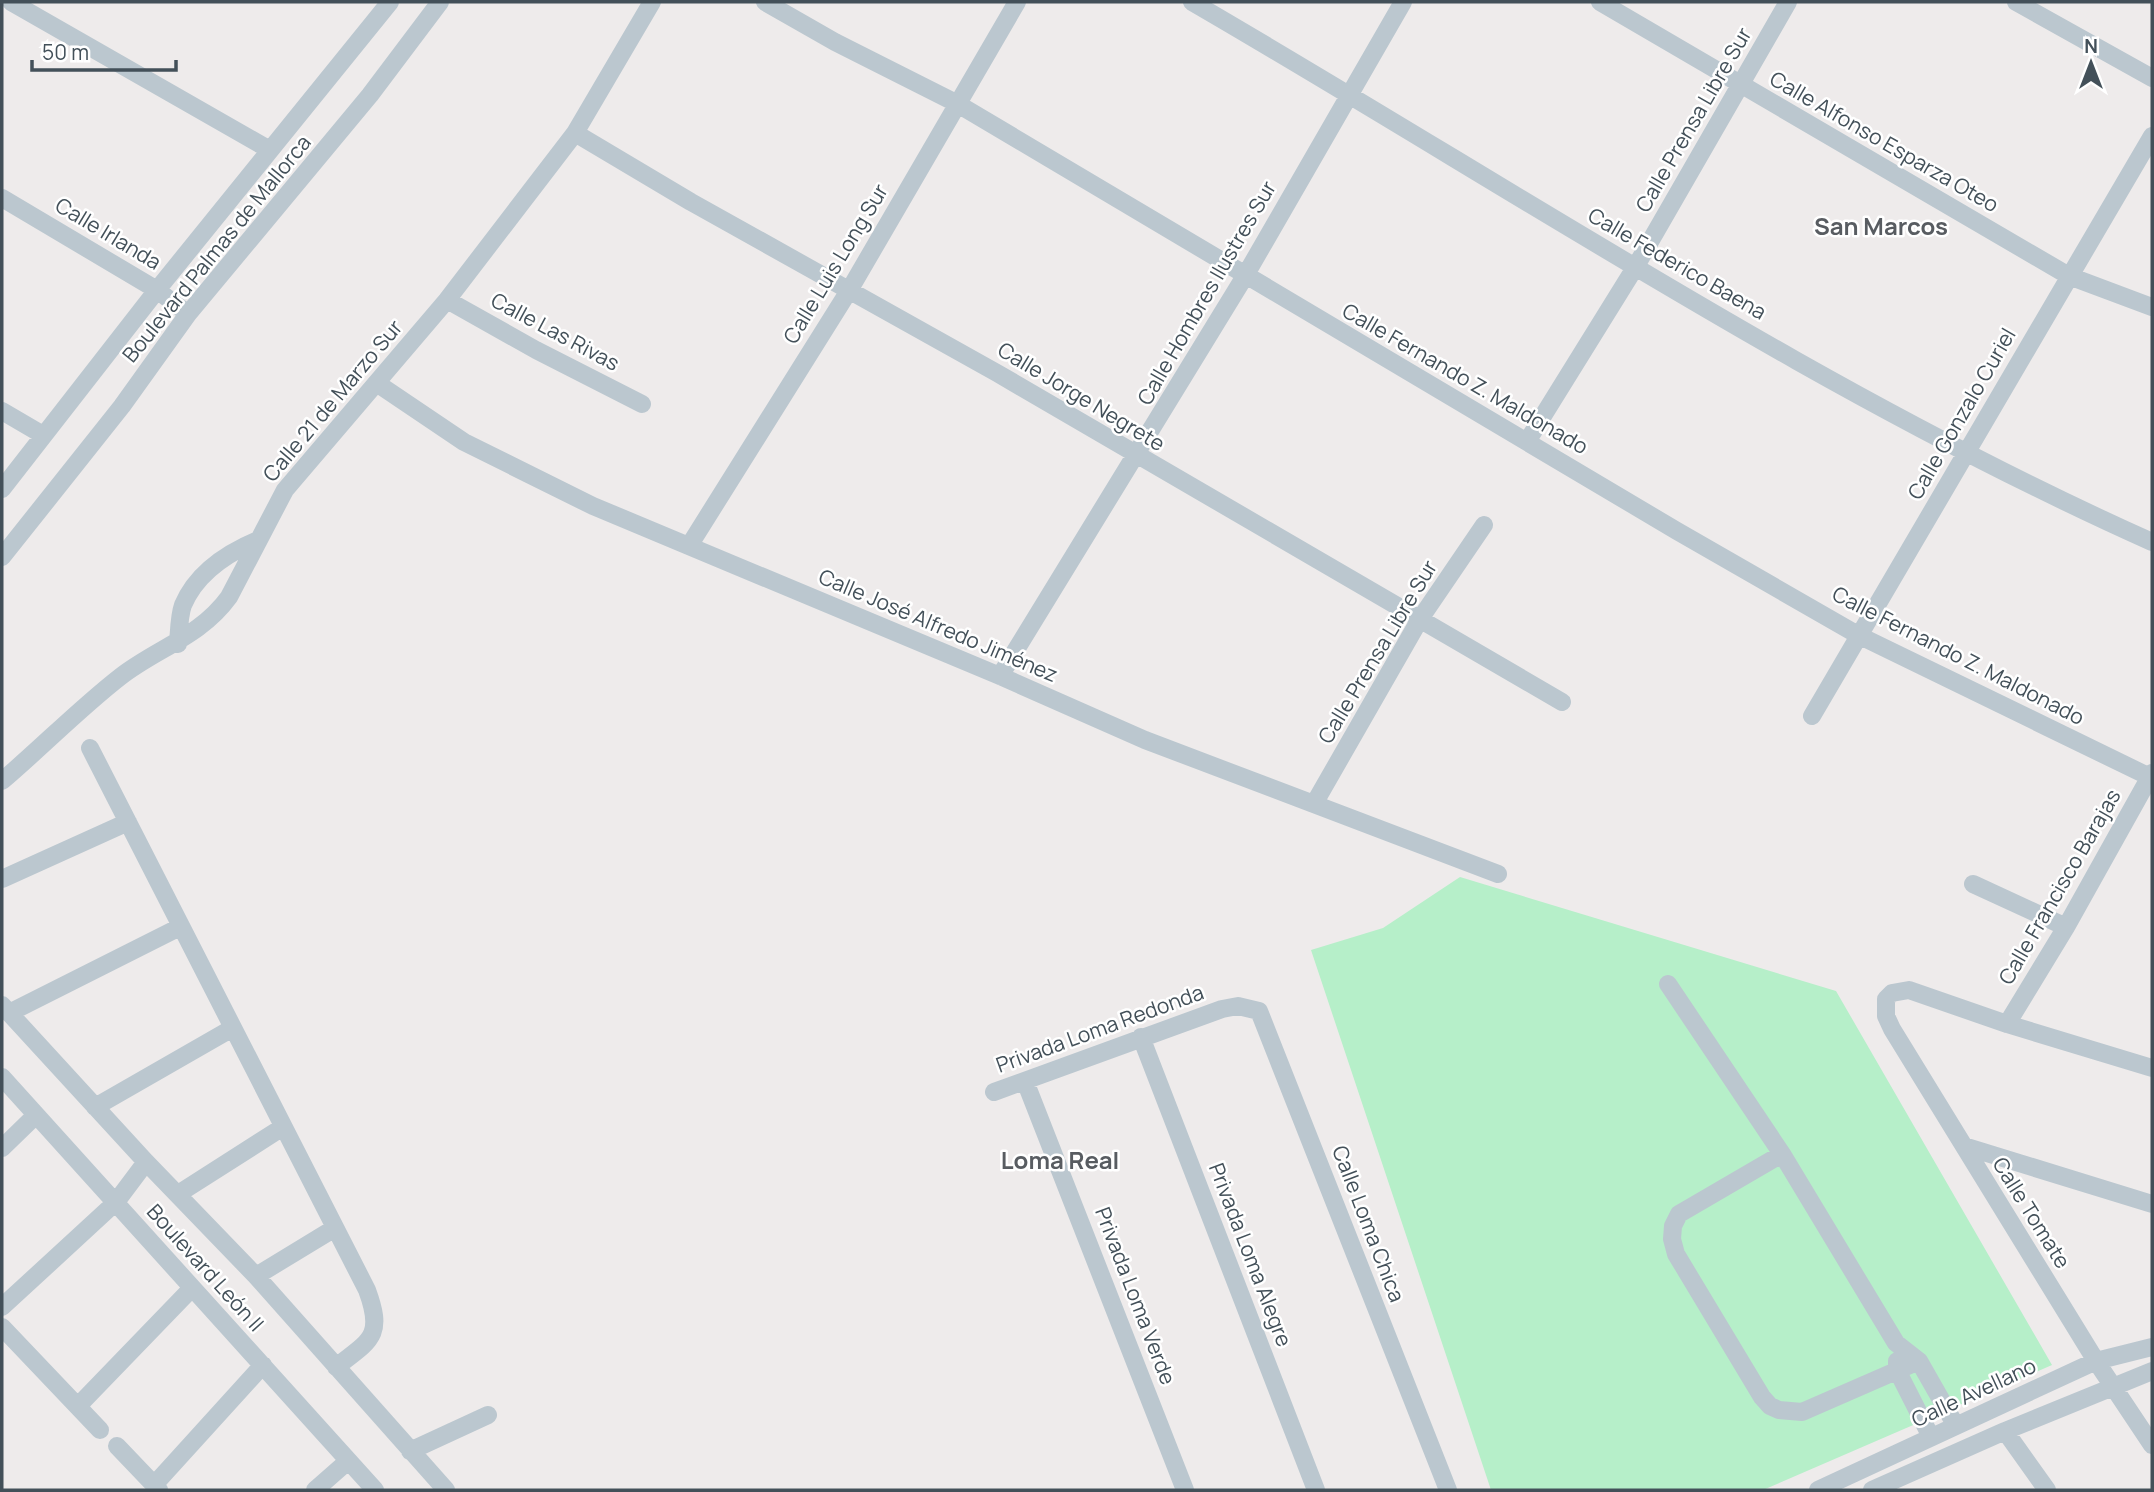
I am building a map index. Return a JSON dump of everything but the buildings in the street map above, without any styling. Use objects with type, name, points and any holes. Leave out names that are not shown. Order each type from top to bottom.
[{"type":"street","points":[[10,2],[270,150]]},
{"type":"street","name":"Boulevard Palmas de Mallorca","points":[[2,557],[122,406],[188,314],[370,95],[440,2]]},
{"type":"street","name":"Calle 21 de Marzo Sur","points":[[2,781],[122,676],[178,644],[217,613],[239,578],[285,490],[447,300],[575,133],[652,2]]},
{"type":"street","name":"Calle Fernando Z. Maldonado","points":[[765,2],[835,42],[956,103],[1245,276],[1528,440],[1677,531],[1858,635],[2152,776]]},
{"type":"street","name":"Calle Luis Long Sur","points":[[689,546],[850,289],[1017,2]]},
{"type":"street","name":"Calle Federico Baena","points":[[1192,2],[1636,266],[1965,453],[2152,542]]},
{"type":"street","name":"Calle Hombres Ilustres Sur","points":[[1000,676],[1245,276],[1348,93],[1403,2]]},
{"type":"street","name":"Calle Alfonso Esparza Oteo","points":[[1600,2],[2069,276],[2152,307]]},
{"type":"street","name":"Calle Prensa Libre Sur","points":[[1528,440],[1636,266],[1788,2]]},
{"type":"street","points":[[2016,2],[2152,78]]},
{"type":"street","name":"Boulevard Palmas de Mallorca","points":[[2,489],[383,4]]},
{"type":"street","name":"Calle Jorge Negrete","points":[[575,133],[691,202],[850,289],[1562,702]]},
{"type":"street","name":"Calle Gonzalo Curiel","points":[[1812,716],[2152,136]]},
{"type":"street","name":"Calle Irlanda","points":[[2,198],[157,290],[188,314]]},
{"type":"street","name":"Calle Las Rivas","points":[[447,300],[642,404]]},
{"type":"street","name":"Calle José Alfredo Jiménez","points":[[378,384],[464,442],[513,468],[689,546],[1000,676],[1145,740],[1499,874]]},
{"type":"street","points":[[2,411],[43,435]]},
{"type":"street","name":"Calle Prensa Libre Sur","points":[[1314,804],[1420,619],[1484,525]]},
{"type":"street","points":[[178,644],[183,606],[199,581],[218,561],[258,540]]},
{"type":"street","points":[[218,561],[239,578]]},
{"type":"street","points":[[90,748],[231,1029],[362,1279],[376,1321],[372,1338],[336,1367]]},
{"type":"street","name":"Calle Francisco Barajas","points":[[2007,1024],[2152,776]]},
{"type":"street","points":[[2,878],[128,822]]},
{"type":"street","points":[[1973,884],[2066,927]]},
{"type":"street","points":[[180,927],[5,1009],[256,1276],[446,1490]]},
{"type":"street","points":[[1668,984],[1782,1154],[1896,1343],[1919,1361],[1956,1426]]},
{"type":"street","name":"Calle Tomate","points":[[2007,1024],[1909,990],[1892,993],[1886,999],[1886,1016],[1892,1029],[2096,1361],[2152,1445]]},
{"type":"street","name":"Calle Loma Chica","points":[[1222,1009],[1250,1007],[1259,1011],[1265,1020],[1448,1490]]},
{"type":"street","name":"Privada Loma Redonda","points":[[994,1092],[1222,1009]]},
{"type":"street","points":[[2007,1024],[2152,1068]]},
{"type":"street","points":[[95,1107],[231,1029]]},
{"type":"street","name":"Privada Loma Alegre","points":[[1141,1037],[1316,1490]]},
{"type":"street","name":"Boulevard León II","points":[[2,1077],[375,1490]]},
{"type":"street","name":"Privada Loma Verde","points":[[1025,1080],[1091,1242],[1185,1490]]},
{"type":"street","points":[[2,1148],[36,1115]]},
{"type":"street","points":[[178,1194],[283,1127]]},
{"type":"street","points":[[1964,1146],[2152,1204]]},
{"type":"street","points":[[1782,1154],[1679,1214],[1673,1226],[1672,1239],[1676,1254],[1770,1406],[1801,1412],[1919,1361]]},
{"type":"street","points":[[2,1307],[116,1202],[146,1162]]},
{"type":"street","points":[[256,1276],[335,1228]]},
{"type":"street","points":[[78,1406],[192,1288]]},
{"type":"street","points":[[2,1327],[100,1430]]},
{"type":"street","points":[[1896,1343],[1897,1370],[1931,1437]]},
{"type":"street","name":"Calle Avellano","points":[[1818,1490],[2096,1361],[2152,1347]]},
{"type":"street","points":[[117,1446],[157,1488],[263,1365]]},
{"type":"street","points":[[1872,1490],[1905,1484],[2005,1430],[2152,1371]]},
{"type":"street","points":[[410,1451],[488,1415]]},
{"type":"street","points":[[2005,1430],[2047,1490]]},
{"type":"street","points":[[1887,1459],[1905,1484]]},
{"type":"street","points":[[315,1490],[348,1461]]},
{"type":"green space","points":[[1460,877],[1836,991],[2052,1365],[1763,1490],[1491,1490],[1311,950],[1383,928]]},
{"type":"district","name":"San Marcos","points":[[1881,227]]},
{"type":"district","name":"Loma Real","points":[[1060,1161]]}]
